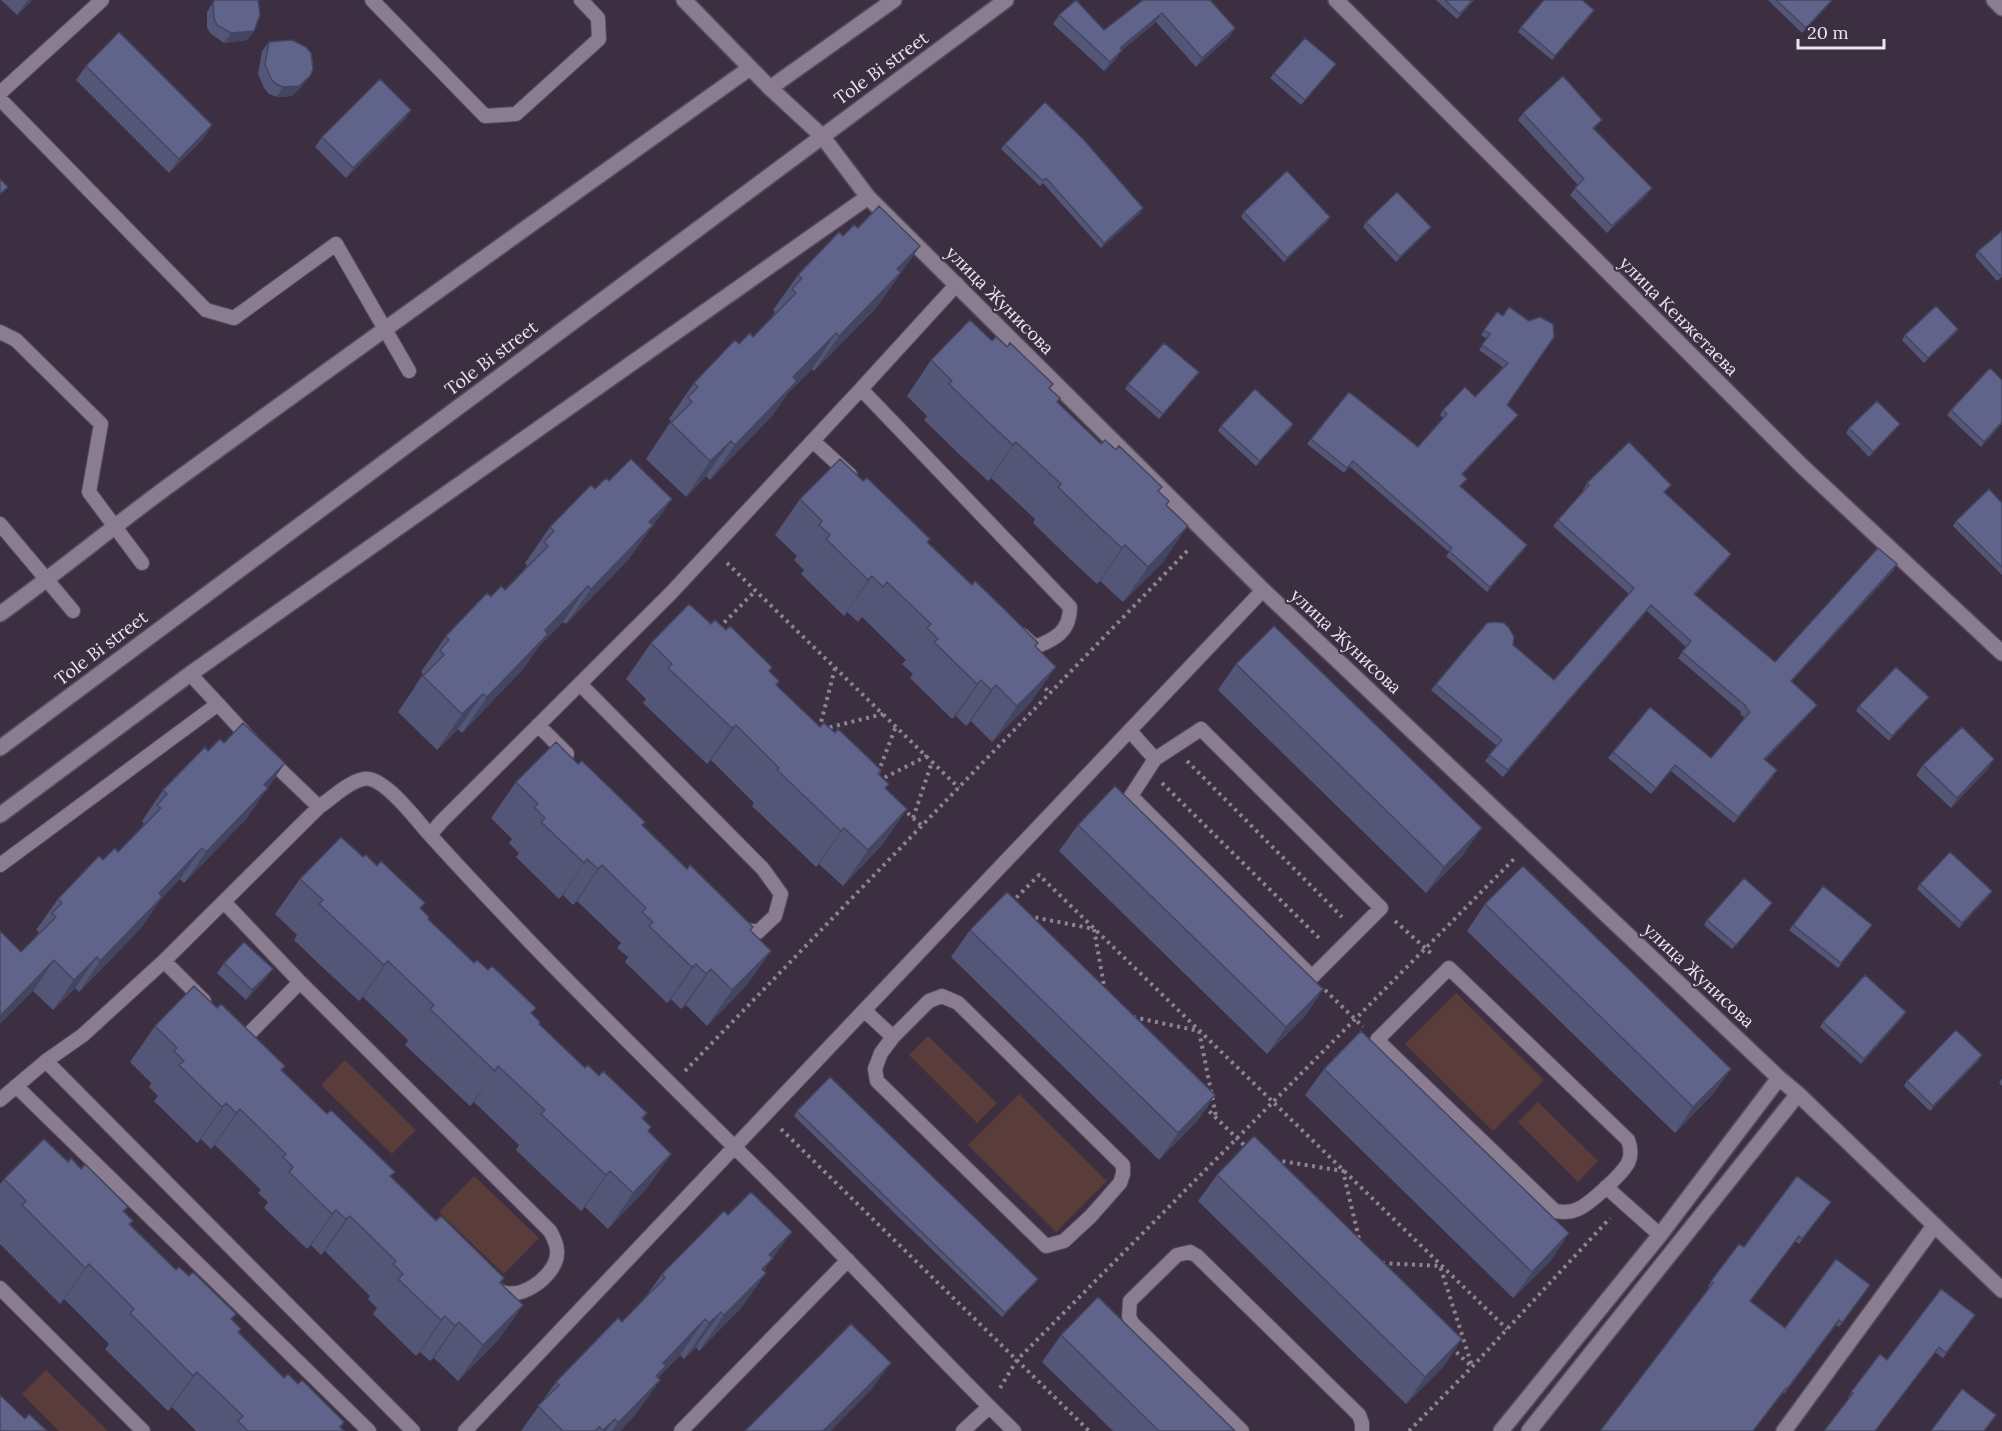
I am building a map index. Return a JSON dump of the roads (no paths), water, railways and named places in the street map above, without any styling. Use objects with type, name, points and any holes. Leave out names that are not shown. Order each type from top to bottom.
[{"type":"street","name":"улица Жунисова","points":[[684,0],[770,88],[822,136],[868,197],[1263,590],[1798,1094],[2002,1290]]},
{"type":"street","points":[[770,88],[894,0]]},
{"type":"street","name":"Tole Bi street","points":[[0,748],[1006,0]]},
{"type":"street","name":"улица Кенжетаева","points":[[1336,0],[1802,466],[2002,653]]},
{"type":"street","points":[[1994,0],[2002,9]]},
{"type":"street","points":[[0,614],[47,580],[115,525],[384,328],[750,68]]},
{"type":"street","points":[[0,815],[190,674],[868,197]]},
{"type":"street","points":[[1501,1431],[1660,1235],[1779,1078]]},
{"type":"street","points":[[1529,1431],[1798,1094]]},
{"type":"street","points":[[1784,1431],[1934,1226]]},
{"type":"lane","points":[[0,93],[102,0]]},
{"type":"lane","points":[[372,0],[485,117],[516,114],[599,39],[598,18],[581,0]]},
{"type":"lane","points":[[0,99],[206,310],[234,318],[336,244],[409,371]]},
{"type":"lane","points":[[430,835],[712,549],[957,284]]},
{"type":"lane","points":[[0,332],[16,340],[101,424],[89,492],[142,563]]},
{"type":"lane","points":[[861,389],[1070,607],[1070,618],[1058,636],[1035,647],[1009,623]]},
{"type":"lane","points":[[813,441],[864,489]]},
{"type":"lane","points":[[0,524],[73,611]]},
{"type":"lane","points":[[465,1431],[1263,590]]},
{"type":"lane","points":[[190,674],[282,772],[319,807]]},
{"type":"lane","points":[[580,684],[763,869],[781,894],[775,916],[758,932],[740,929],[723,912]]},
{"type":"lane","points":[[0,866],[218,704]]},
{"type":"lane","points":[[538,725],[580,768]]},
{"type":"lane","points":[[1201,729],[1380,908],[1312,977],[1131,796],[1152,764],[1201,729]]},
{"type":"lane","points":[[1130,731],[1152,764]]},
{"type":"lane","points":[[0,1100],[46,1061],[83,1035],[164,962],[319,807],[356,781],[366,778],[389,789],[547,958],[848,1260],[1014,1431]]},
{"type":"lane","points":[[224,902],[300,982],[550,1231],[557,1255],[553,1268],[525,1292],[512,1294],[498,1291],[481,1275]]},
{"type":"lane","points":[[164,962],[211,1008]]},
{"type":"lane","points":[[1449,968],[1628,1140],[1631,1147],[1627,1165],[1606,1187],[1577,1210],[1566,1213],[1555,1211],[1377,1040],[1449,968]]},
{"type":"lane","points":[[242,1040],[300,982]]},
{"type":"lane","points":[[942,996],[958,1003],[1123,1165],[1124,1174],[1120,1184],[1091,1216],[1064,1240],[1046,1246],[877,1081],[875,1069],[881,1053],[893,1037],[929,1001],[942,996]]},
{"type":"lane","points":[[865,1011],[893,1037]]},
{"type":"lane","points":[[46,1061],[412,1431]]},
{"type":"lane","points":[[16,1086],[369,1431]]},
{"type":"lane","points":[[1606,1187],[1660,1235]]},
{"type":"lane","points":[[1242,1431],[1132,1323],[1129,1316],[1130,1301],[1177,1255],[1190,1252],[1197,1256],[1359,1415],[1362,1431]]},
{"type":"lane","points":[[681,1431],[848,1260]]},
{"type":"lane","points":[[0,1288],[143,1431]]},
{"type":"lane","points":[[963,1431],[989,1407]]}]
